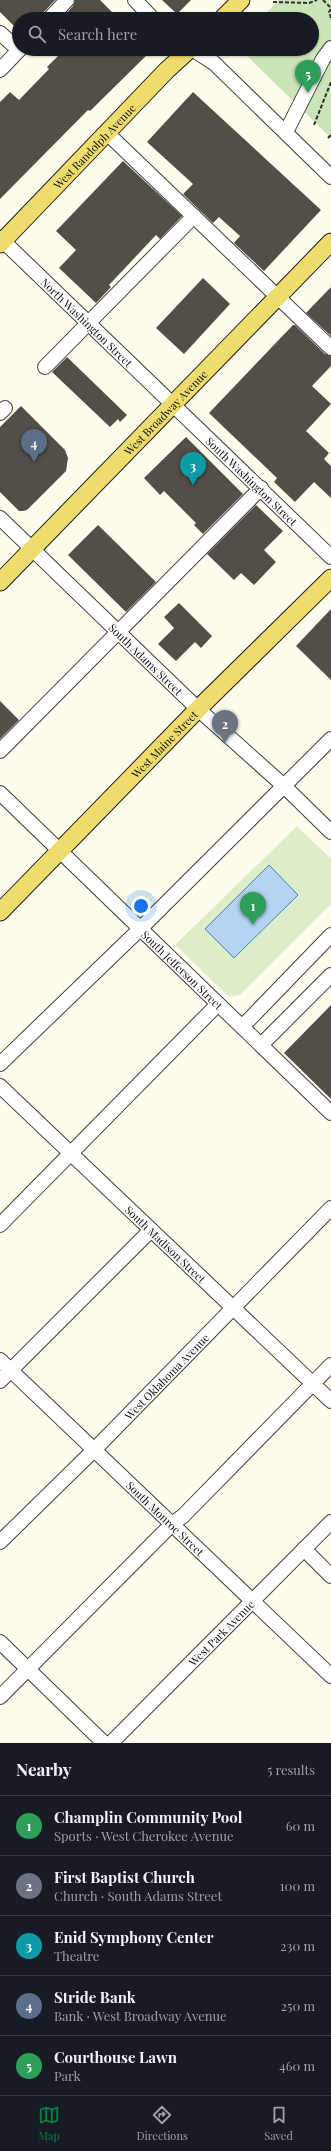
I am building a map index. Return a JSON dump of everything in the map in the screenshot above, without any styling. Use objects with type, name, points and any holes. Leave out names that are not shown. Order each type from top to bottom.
[{"type":"main road","points":[[229,12],[241,0]]},
{"type":"main road","name":"West Randolph Avenue","points":[[1,241],[108,133],[167,70],[183,56]]},
{"type":"main road","name":"West Broadway Avenue","points":[[0,582],[33,550],[175,404],[277,296],[331,242]]},
{"type":"main road","name":"West Maine Street","points":[[0,912],[198,709],[331,578]]},
{"type":"street","points":[[56,12],[67,0]]},
{"type":"street","points":[[135,0],[146,12]]},
{"type":"street","points":[[0,33],[12,43]]},
{"type":"street","points":[[286,132],[323,59],[331,48]]},
{"type":"street","points":[[0,70],[14,56]]},
{"type":"street","points":[[202,56],[214,63],[331,177]]},
{"type":"street","points":[[108,133],[331,348]]},
{"type":"street","points":[[45,367],[194,216]]},
{"type":"street","name":"North Washington Street","points":[[1,241],[175,404]]},
{"type":"street","name":"South Washington Street","points":[[175,404],[331,557]]},
{"type":"street","points":[[0,751],[261,488]]},
{"type":"street","name":"South Adams Street","points":[[0,518],[198,709],[284,786],[331,832]]},
{"type":"street","points":[[0,1064],[140,929],[331,739]]},
{"type":"street","name":"South Jefferson Street","points":[[0,793],[331,1113]]},
{"type":"street","points":[[242,1027],[331,935]]},
{"type":"street","points":[[261,1045],[331,975]]},
{"type":"street","points":[[0,1225],[218,1004]]},
{"type":"street","name":"South Madison Street","points":[[0,1086],[331,1401]]},
{"type":"street","name":"West Oklahoma Avenue","points":[[0,1542],[94,1450],[331,1208]]},
{"type":"street","points":[[0,1381],[151,1230]]},
{"type":"street","name":"South Monroe Street","points":[[0,1360],[331,1676]]},
{"type":"street","points":[[0,1697],[172,1524],[183,1516],[331,1365]]},
{"type":"street","name":"West Park Avenue","points":[[111,1743],[304,1549],[328,1530]]},
{"type":"street","points":[[304,1549],[331,1576]]},
{"type":"street","points":[[0,1642],[104,1743]]},
{"type":"path","points":[[273,2],[309,3],[317,0]]},
{"type":"path","points":[[323,0],[331,9],[329,12],[331,18]]},
{"type":"path","points":[[314,125],[331,82]]},
{"type":"path","points":[[328,138],[331,135]]},
{"type":"green space","points":[[279,0],[331,0],[331,138],[247,56],[319,56],[319,12],[267,12]]},
{"type":"green space","points":[[297,826],[331,859],[331,904],[240,995],[229,997],[175,945]]},
{"type":"water","points":[[269,865],[298,895],[234,958],[205,929]]},
{"type":"building","points":[[0,0],[55,0],[44,12],[12,12],[12,24],[0,12]]},
{"type":"building","points":[[75,0],[100,0],[112,12],[67,12],[73,6]]},
{"type":"building","points":[[162,0],[191,0],[179,12],[175,12]]},
{"type":"building","points":[[58,56],[146,56],[90,111],[88,110],[0,199],[0,102],[10,92],[19,100],[49,69],[47,67]]},
{"type":"building","points":[[193,92],[321,210],[264,271],[234,243],[240,236],[219,217],[213,223],[183,194],[193,184],[147,142]]},
{"type":"building","points":[[123,161],[182,216],[160,239],[156,235],[109,285],[111,287],[96,303],[59,268],[76,250],[56,231]]},
{"type":"building","points":[[203,278],[230,304],[184,354],[156,328]]},
{"type":"building","points":[[331,287],[331,336],[306,313]]},
{"type":"building","points":[[293,325],[295,325],[325,354],[331,356],[331,366],[312,386],[331,404],[306,431],[329,453],[324,459],[331,466],[331,498],[314,482],[295,502],[274,482],[277,478],[209,413]]},
{"type":"building","points":[[67,357],[127,415],[120,422],[118,419],[110,427],[52,372]]},
{"type":"building","points":[[21,406],[65,450],[68,458],[66,471],[27,510],[19,511],[0,492],[0,427]]},
{"type":"building","points":[[186,437],[243,494],[203,534],[194,525],[196,523],[164,491],[160,495],[144,478]]},
{"type":"building","points":[[256,505],[283,531],[264,550],[276,562],[254,585],[241,573],[234,580],[207,554]]},
{"type":"building","points":[[98,525],[156,582],[126,612],[68,555]]},
{"type":"building","points":[[179,603],[212,636],[201,648],[195,642],[176,661],[158,644],[174,628],[164,617]]},
{"type":"building","points":[[331,609],[331,680],[296,646]]},
{"type":"building","points":[[0,701],[19,720],[0,739]]},
{"type":"building","points":[[331,1005],[331,1099],[284,1053]]},
{"type":"place","name":"Courthouse Lawn","points":[[308,93]]},
{"type":"place","name":"Stride Bank","points":[[34,462]]},
{"type":"place","name":"Enid Symphony Center","points":[[193,485]]},
{"type":"place","name":"First Baptist Church","points":[[225,743]]},
{"type":"place","name":"Champlin Community Pool","points":[[253,925]]}]
